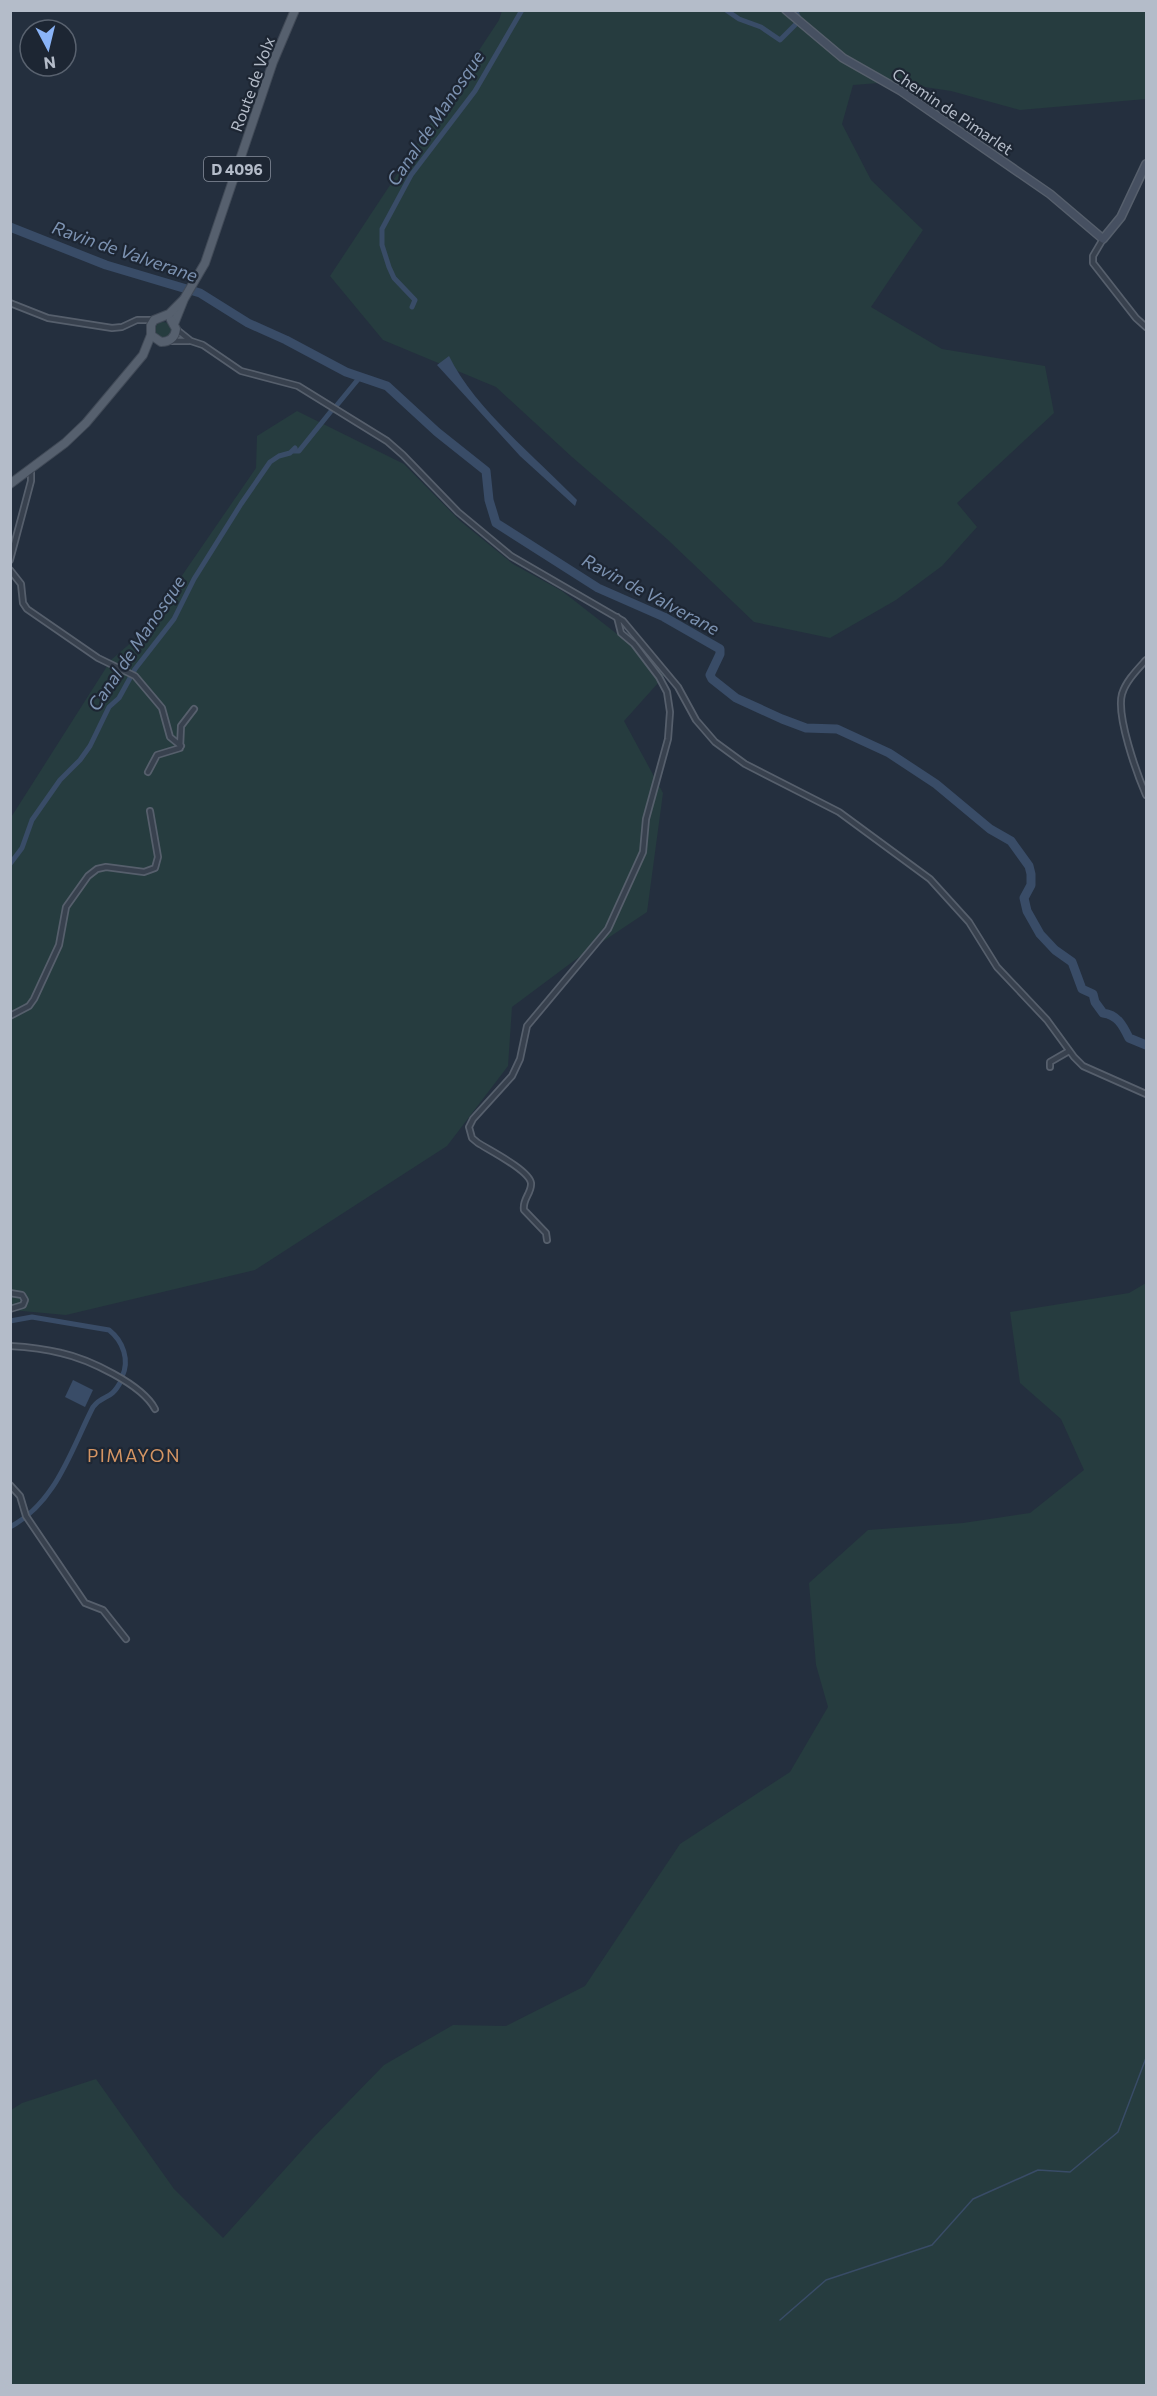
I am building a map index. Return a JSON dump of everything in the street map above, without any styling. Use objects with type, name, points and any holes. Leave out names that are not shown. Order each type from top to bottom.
[{"type":"main road","name":"Route de Volx","points":[[163,317],[184,299],[200,276],[273,62],[295,10]]},
{"type":"main road","name":"Route de Volx","points":[[175,327],[184,299]]},
{"type":"main road","points":[[10,484],[75,434],[143,355],[174,336],[175,327],[163,317],[154,320],[143,355]]},
{"type":"main road","points":[[151,332],[165,342]]},
{"type":"street","name":"Chemin de Pimarlet","points":[[786,10],[843,58],[910,97],[1050,194],[1103,239]]},
{"type":"street","points":[[1146,164],[1121,217],[1092,257],[1094,266],[1146,327]]},
{"type":"street","points":[[10,303],[48,318],[112,328],[140,320],[154,320]]},
{"type":"street","points":[[140,320],[151,332]]},
{"type":"street","points":[[175,327],[191,341]]},
{"type":"street","points":[[165,342],[191,341],[203,345],[244,373],[298,386],[377,435],[403,454],[458,512],[511,556],[617,617],[636,634],[659,662],[682,693],[696,720],[715,742],[744,764],[839,812],[930,879],[975,929],[997,967],[1047,1020],[1083,1066],[1146,1094]]},
{"type":"street","points":[[10,560],[31,481],[31,469]]},
{"type":"street","points":[[10,570],[21,584],[23,603],[27,609],[98,658],[133,675],[162,708],[170,737],[181,746]]},
{"type":"street","points":[[547,1240],[546,1233],[524,1210],[525,1200],[531,1186],[530,1179],[519,1169],[472,1138],[469,1127],[473,1119],[512,1076],[518,1065],[528,1026],[608,929],[644,852],[646,819],[668,739],[670,712],[664,686],[634,644],[620,630],[617,617]]},
{"type":"street","points":[[1146,660],[1127,682],[1121,700],[1132,756],[1146,795]]},
{"type":"street","points":[[181,746],[181,725],[194,709]]},
{"type":"street","points":[[147,772],[158,754],[181,746]]},
{"type":"street","points":[[10,1016],[34,999],[59,945],[66,907],[90,873],[106,867],[144,872],[155,868],[158,857],[150,811]]},
{"type":"street","points":[[1050,1067],[1050,1062],[1069,1051]]},
{"type":"street","points":[[10,1293],[22,1295],[25,1300],[23,1305],[10,1309]]},
{"type":"street","points":[[10,1346],[62,1353],[102,1369],[146,1396],[155,1408]]},
{"type":"street","points":[[10,1485],[20,1496],[27,1518],[85,1603],[104,1610],[125,1637]]},
{"type":"green space","points":[[502,11],[1146,11],[1146,99],[1020,110],[951,91],[892,82],[853,85],[842,124],[871,180],[923,230],[871,307],[942,349],[1045,366],[1054,413],[957,503],[977,527],[942,566],[896,600],[830,638],[754,622],[667,539],[572,457],[496,387],[383,340],[330,276],[499,20]]},
{"type":"green space","points":[[160,322],[166,322],[171,330],[169,336],[160,338],[155,333],[155,327]]},
{"type":"green space","points":[[297,411],[404,464],[459,520],[513,564],[562,591],[667,673],[624,721],[663,793],[647,912],[575,960],[512,1007],[508,1066],[447,1146],[255,1270],[66,1315],[11,1310],[10,819],[111,660],[149,627],[150,622],[256,468],[257,436]]},
{"type":"green space","points":[[1146,1283],[1146,2385],[11,2385],[11,2110],[22,2103],[96,2079],[174,2189],[223,2238],[313,2138],[384,2065],[453,2025],[506,2026],[585,1986],[680,1844],[790,1772],[828,1707],[816,1665],[809,1583],[868,1530],[963,1523],[1030,1513],[1084,1470],[1061,1419],[1020,1383],[1010,1312],[1129,1293]]},
{"type":"water","points":[[449,356],[474,395],[507,432],[577,500],[575,506],[520,456],[437,365]]},
{"type":"water","points":[[73,1380],[93,1390],[85,1407],[65,1397]]},
{"type":"waterway","name":"Canal de Manosque","points":[[412,307],[415,300],[394,278],[389,267],[382,245],[382,229],[411,175],[475,91],[522,10]]},
{"type":"waterway","name":"Canal de Manosque","points":[[726,10],[739,19],[761,27],[780,40],[800,20],[795,10]]},
{"type":"waterway","name":"Ravin de Valverane","points":[[10,227],[106,265],[200,293],[248,323],[346,372],[387,386],[437,432],[486,471],[489,500],[496,523],[598,588],[664,617],[720,649],[710,675],[736,698],[806,728],[837,729],[889,753],[936,784],[990,829],[1011,841],[1029,866],[1031,885],[1024,898],[1027,911],[1040,934],[1055,950],[1072,962],[1082,989],[1093,994],[1095,1002],[1103,1013],[1113,1016],[1122,1025],[1129,1038],[1146,1045]]},
{"type":"waterway","points":[[337,405],[360,377]]},
{"type":"waterway","points":[[293,451],[299,451],[332,410]]},
{"type":"waterway","name":"Canal de Manosque","points":[[10,864],[22,848],[32,820],[60,780],[90,746],[109,707],[119,698],[135,669],[174,619],[194,579],[241,504],[270,462],[290,453],[295,448]]},
{"type":"waterway","name":"Canal de Manosque","points":[[10,1321],[32,1317],[109,1330],[124,1351],[125,1364],[122,1377]]},
{"type":"waterway","name":"Canal de Manosque","points":[[10,1527],[26,1517],[51,1490],[93,1407],[114,1392],[121,1381]]},
{"type":"waterway","points":[[780,2320],[826,2280],[932,2245],[973,2199],[1038,2170],[1070,2172],[1118,2132],[1146,2058]]},
{"type":"district","name":"PIMAYON","points":[[134,1455]]}]
